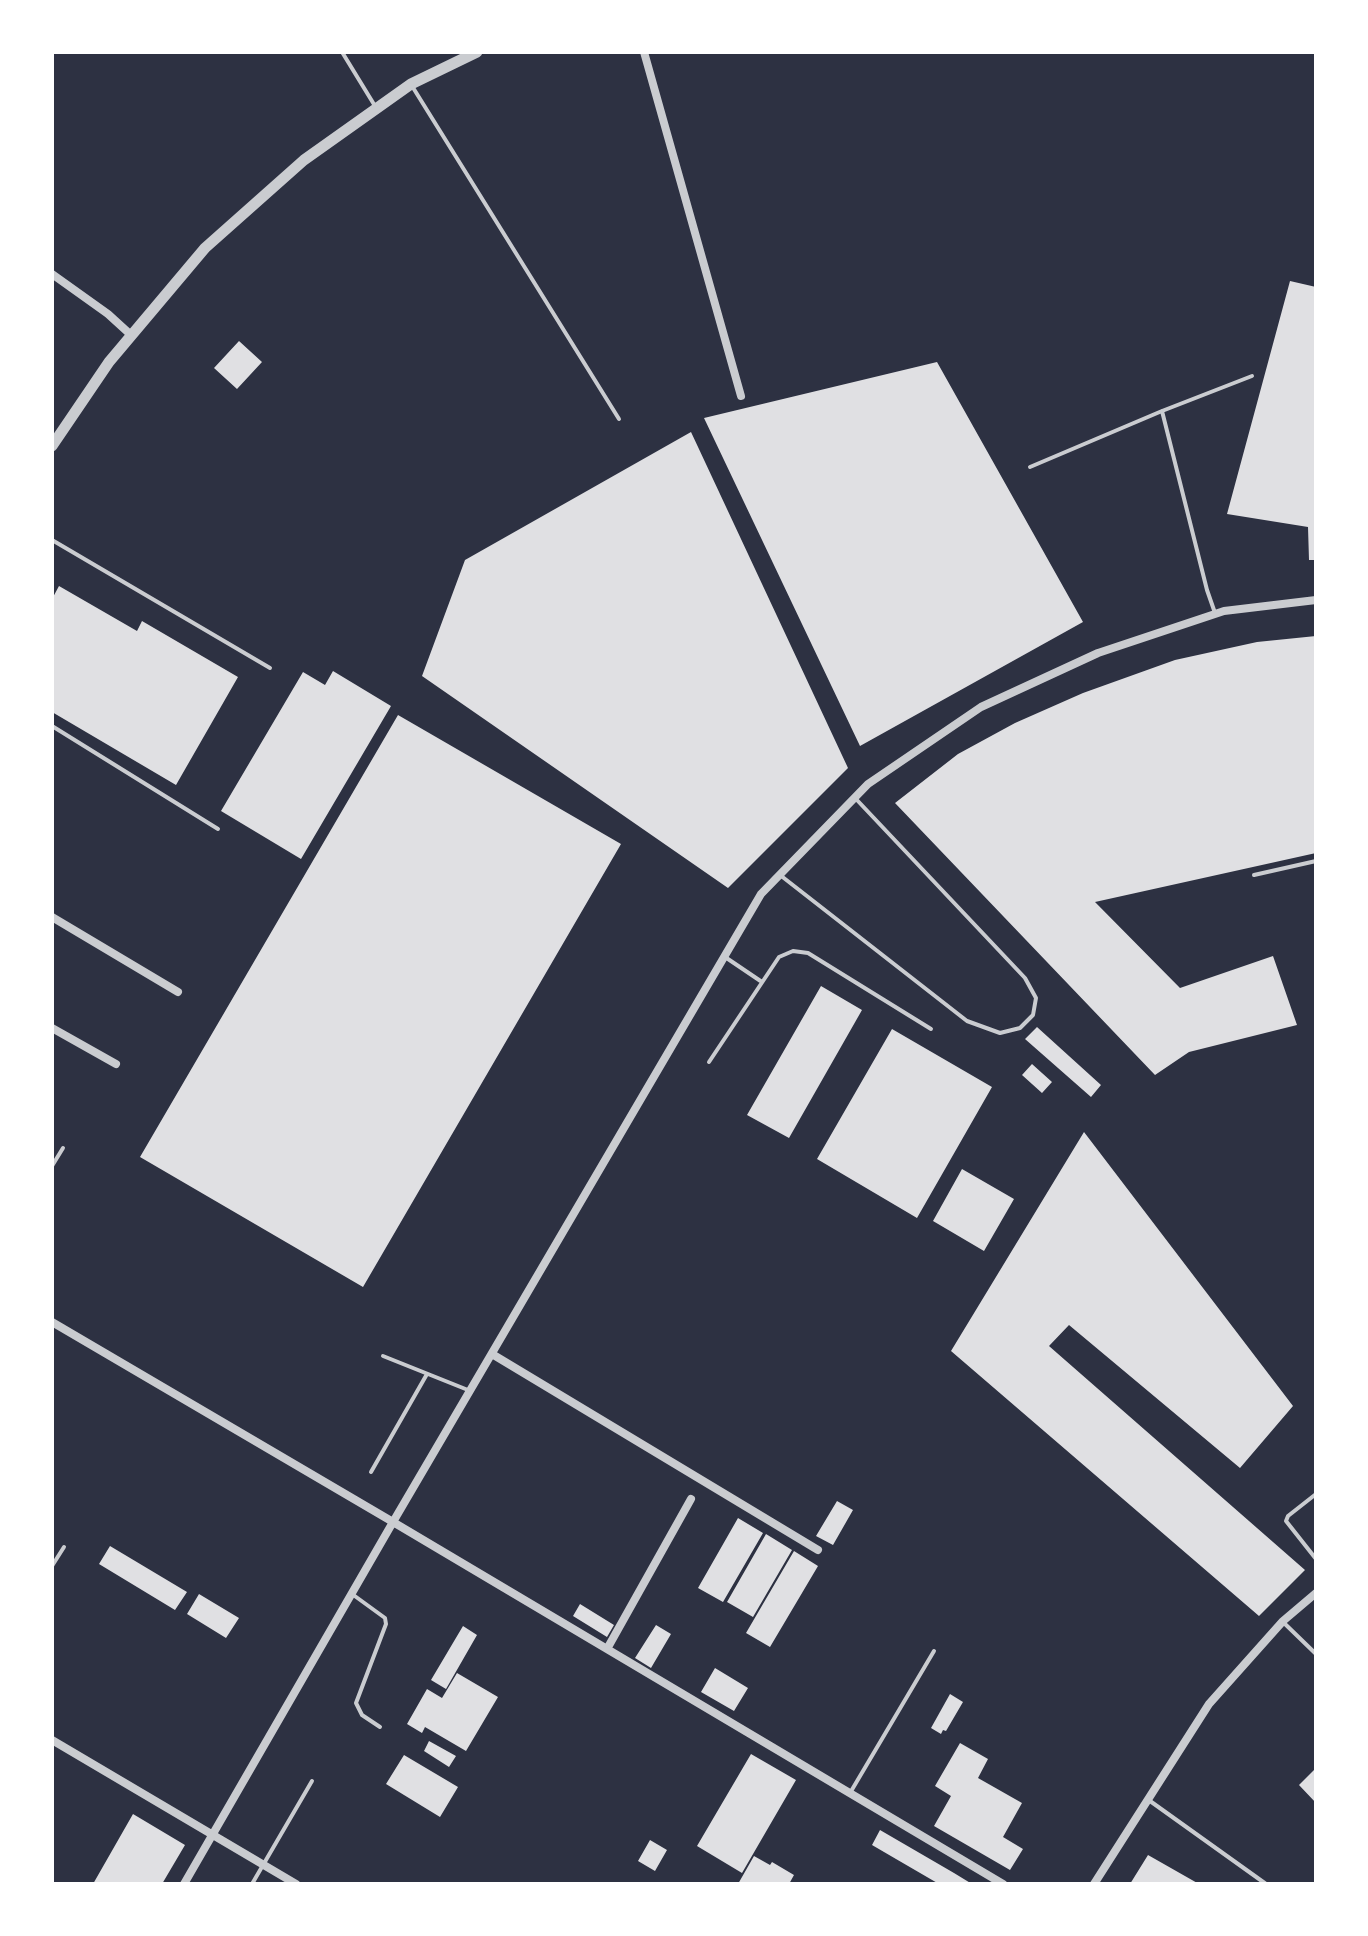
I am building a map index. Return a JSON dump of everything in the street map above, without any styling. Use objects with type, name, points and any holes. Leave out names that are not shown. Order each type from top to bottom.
[{"type":"street","points":[[52,446],[109,362],[205,248],[304,160],[376,108],[411,84],[477,52]]},
{"type":"street","points":[[644,52],[741,396]]},
{"type":"street","points":[[52,274],[108,314],[131,335]]},
{"type":"street","points":[[184,1884],[761,894],[868,784],[981,707],[1098,653],[1224,611],[1316,600]]},
{"type":"street","points":[[52,917],[178,992]]},
{"type":"street","points":[[52,1028],[116,1064]]},
{"type":"street","points":[[52,1322],[1003,1884]]},
{"type":"street","points":[[492,1354],[818,1550]]},
{"type":"street","points":[[607,1649],[691,1499]]},
{"type":"street","points":[[1094,1884],[1209,1704],[1283,1621],[1316,1593]]},
{"type":"street","points":[[52,1740],[296,1884]]},
{"type":"lane","points":[[342,52],[376,108]]},
{"type":"lane","points":[[411,84],[619,419]]},
{"type":"lane","points":[[1030,467],[1252,376]]},
{"type":"lane","points":[[1162,411],[1215,614]]},
{"type":"lane","points":[[52,540],[270,668]]},
{"type":"lane","points":[[52,726],[218,829]]},
{"type":"lane","points":[[780,875],[967,1021],[1000,1033],[1020,1028],[1033,1015],[1036,998],[1025,978],[855,798]]},
{"type":"lane","points":[[1254,875],[1316,861]]},
{"type":"lane","points":[[709,1062],[779,957],[793,951],[808,953],[931,1029]]},
{"type":"lane","points":[[725,957],[762,982]]},
{"type":"lane","points":[[52,1166],[63,1148]]},
{"type":"lane","points":[[383,1356],[470,1391]]},
{"type":"lane","points":[[371,1472],[427,1374]]},
{"type":"lane","points":[[1316,1494],[1286,1521],[1316,1559]]},
{"type":"lane","points":[[52,1566],[64,1547]]},
{"type":"lane","points":[[352,1594],[385,1618],[386,1624],[356,1703],[362,1715],[380,1727]]},
{"type":"lane","points":[[1283,1621],[1316,1654]]},
{"type":"lane","points":[[850,1793],[934,1651]]},
{"type":"lane","points":[[252,1884],[312,1781]]},
{"type":"lane","points":[[1148,1800],[1266,1884]]},
{"type":"building","points":[[1290,281],[1316,287],[1316,560],[1309,560],[1308,527],[1227,514]]},
{"type":"building","points":[[239,341],[262,362],[237,389],[214,368]]},
{"type":"building","points":[[937,362],[1083,622],[860,746],[704,418]]},
{"type":"building","points":[[691,432],[848,768],[728,888],[422,676],[465,560]]},
{"type":"building","points":[[59,586],[137,631],[142,621],[238,677],[176,785],[52,712],[52,599]]},
{"type":"building","points":[[1316,636],[1316,853],[1095,902],[1180,988],[1273,956],[1297,1025],[1189,1052],[1155,1075],[895,803],[958,754],[1015,723],[1083,693],[1175,660],[1257,642]]},
{"type":"building","points":[[333,671],[391,706],[301,859],[221,811],[303,672],[325,685]]},
{"type":"building","points":[[398,715],[621,844],[363,1287],[140,1157]]},
{"type":"building","points":[[821,986],[862,1010],[789,1138],[747,1115]]},
{"type":"building","points":[[1037,1027],[1101,1085],[1091,1097],[1025,1039]]},
{"type":"building","points":[[892,1029],[992,1087],[917,1218],[817,1159]]},
{"type":"building","points":[[1032,1064],[1052,1082],[1042,1093],[1022,1075]]},
{"type":"building","points":[[1084,1132],[1293,1406],[1240,1468],[1069,1325],[1049,1346],[1305,1570],[1259,1616],[951,1351]]},
{"type":"building","points":[[962,1169],[1014,1199],[984,1251],[933,1221]]},
{"type":"building","points":[[837,1501],[853,1510],[833,1545],[816,1536]]},
{"type":"building","points":[[738,1518],[763,1533],[723,1602],[698,1588]]},
{"type":"building","points":[[766,1534],[792,1550],[753,1617],[727,1602]]},
{"type":"building","points":[[110,1546],[187,1592],[175,1610],[99,1564]]},
{"type":"building","points":[[794,1551],[818,1566],[770,1647],[746,1633]]},
{"type":"building","points":[[199,1594],[239,1618],[226,1638],[187,1614]]},
{"type":"building","points":[[580,1604],[614,1625],[607,1637],[573,1616]]},
{"type":"building","points":[[656,1625],[671,1634],[651,1668],[635,1658]]},
{"type":"building","points":[[463,1626],[477,1635],[446,1689],[431,1680]]},
{"type":"building","points":[[715,1668],[748,1688],[734,1711],[701,1692]]},
{"type":"building","points":[[457,1673],[498,1697],[466,1751],[425,1727],[422,1733],[407,1724],[427,1689],[442,1698]]},
{"type":"building","points":[[950,1694],[963,1702],[946,1731],[943,1730],[941,1734],[931,1728]]},
{"type":"building","points":[[429,1741],[456,1756],[449,1767],[424,1751]]},
{"type":"building","points":[[960,1743],[988,1759],[978,1778],[1022,1803],[1003,1837],[1023,1849],[1010,1870],[934,1826],[951,1796],[935,1786]]},
{"type":"building","points":[[751,1754],[796,1780],[742,1873],[697,1846]]},
{"type":"building","points":[[404,1755],[458,1787],[440,1817],[386,1784]]},
{"type":"building","points":[[1316,1768],[1316,1803],[1299,1785]]},
{"type":"building","points":[[133,1814],[185,1845],[162,1884],[93,1884]]},
{"type":"building","points":[[880,1830],[972,1884],[939,1884],[872,1845]]},
{"type":"building","points":[[650,1840],[667,1850],[655,1871],[638,1861]]},
{"type":"building","points":[[1148,1855],[1199,1884],[1130,1884]]},
{"type":"building","points":[[754,1856],[794,1875],[789,1884],[738,1884]]}]
